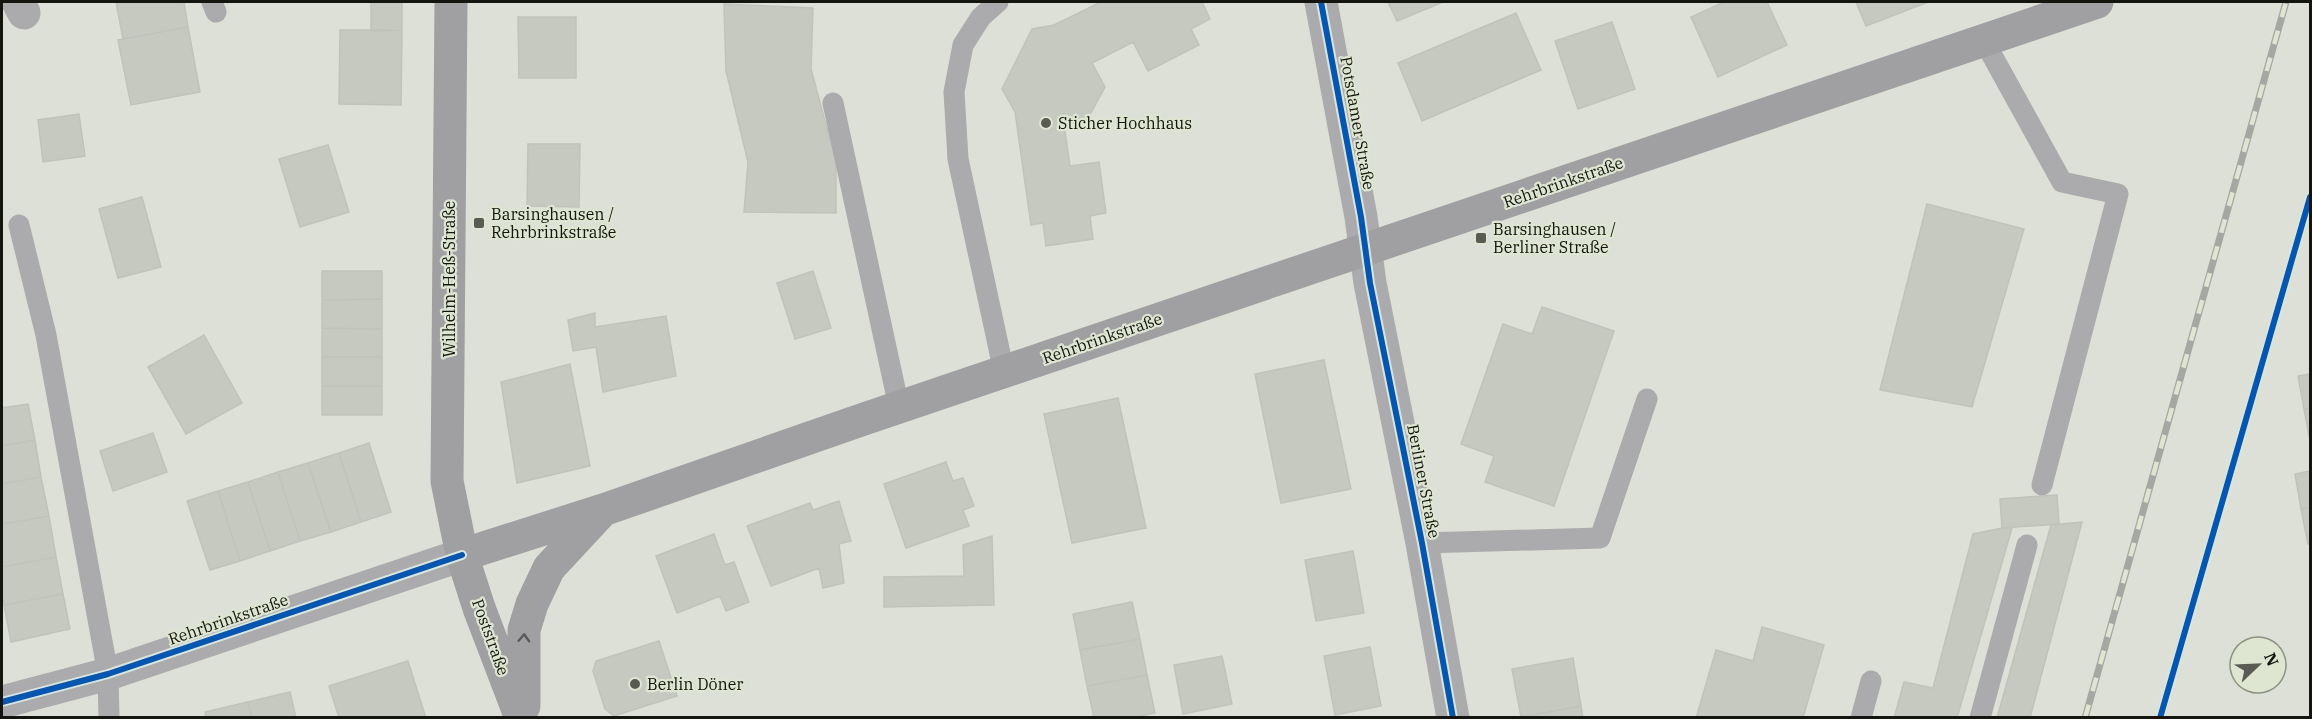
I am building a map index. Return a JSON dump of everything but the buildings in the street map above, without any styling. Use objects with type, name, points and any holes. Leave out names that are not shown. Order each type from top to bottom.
[{"type":"main road","name":"Wilhelm-Heß-Straße","points":[[451,2],[447,481],[462,555]]},
{"type":"main road","name":"Rehrbrinkstraße","points":[[462,555],[603,510],[899,407],[2097,2]]},
{"type":"main road","points":[[522,717],[524,630],[532,604],[549,568],[603,510]]},
{"type":"main road","name":"Poststraße","points":[[462,555],[479,608],[522,717]]},
{"type":"street","name":"Potsdamer Straße","points":[[1322,2],[1366,250]]},
{"type":"street","name":"Berliner Straße","points":[[1366,250],[1370,283],[1422,543],[1453,717]]},
{"type":"street","name":"Rehrbrinkstraße","points":[[2,702],[108,674],[462,555]]},
{"type":"lane","points":[[998,2],[981,18],[963,45],[954,92],[958,159],[1004,372]]},
{"type":"lane","points":[[1983,39],[2062,182],[2118,194],[2042,485]]},
{"type":"lane","points":[[832,103],[899,407]]},
{"type":"lane","points":[[19,225],[46,335],[108,674],[109,717]]},
{"type":"lane","points":[[1422,543],[1600,538],[1647,399]]},
{"type":"lane","points":[[1980,717],[2027,545]]},
{"type":"lane","points":[[1861,717],[1871,681]]},
{"type":"railway","points":[[2085,718],[2286,2]]},
{"type":"cycle path","points":[[1321,2],[1361,217],[1370,283],[1422,543],[1453,718]]},
{"type":"cycle path","points":[[2160,718],[2310,197]]},
{"type":"cycle path","points":[[2,702],[108,674],[462,555]]},
{"type":"place","name":"Sticher Hochhaus","points":[[1046,123]]},
{"type":"place","name":"Barsinghausen / Rehrbrinkstraße","points":[[479,223]]},
{"type":"place","name":"Barsinghausen / Berliner Straße","points":[[1481,238]]},
{"type":"place","name":"Berlin Döner","points":[[635,684]]}]
